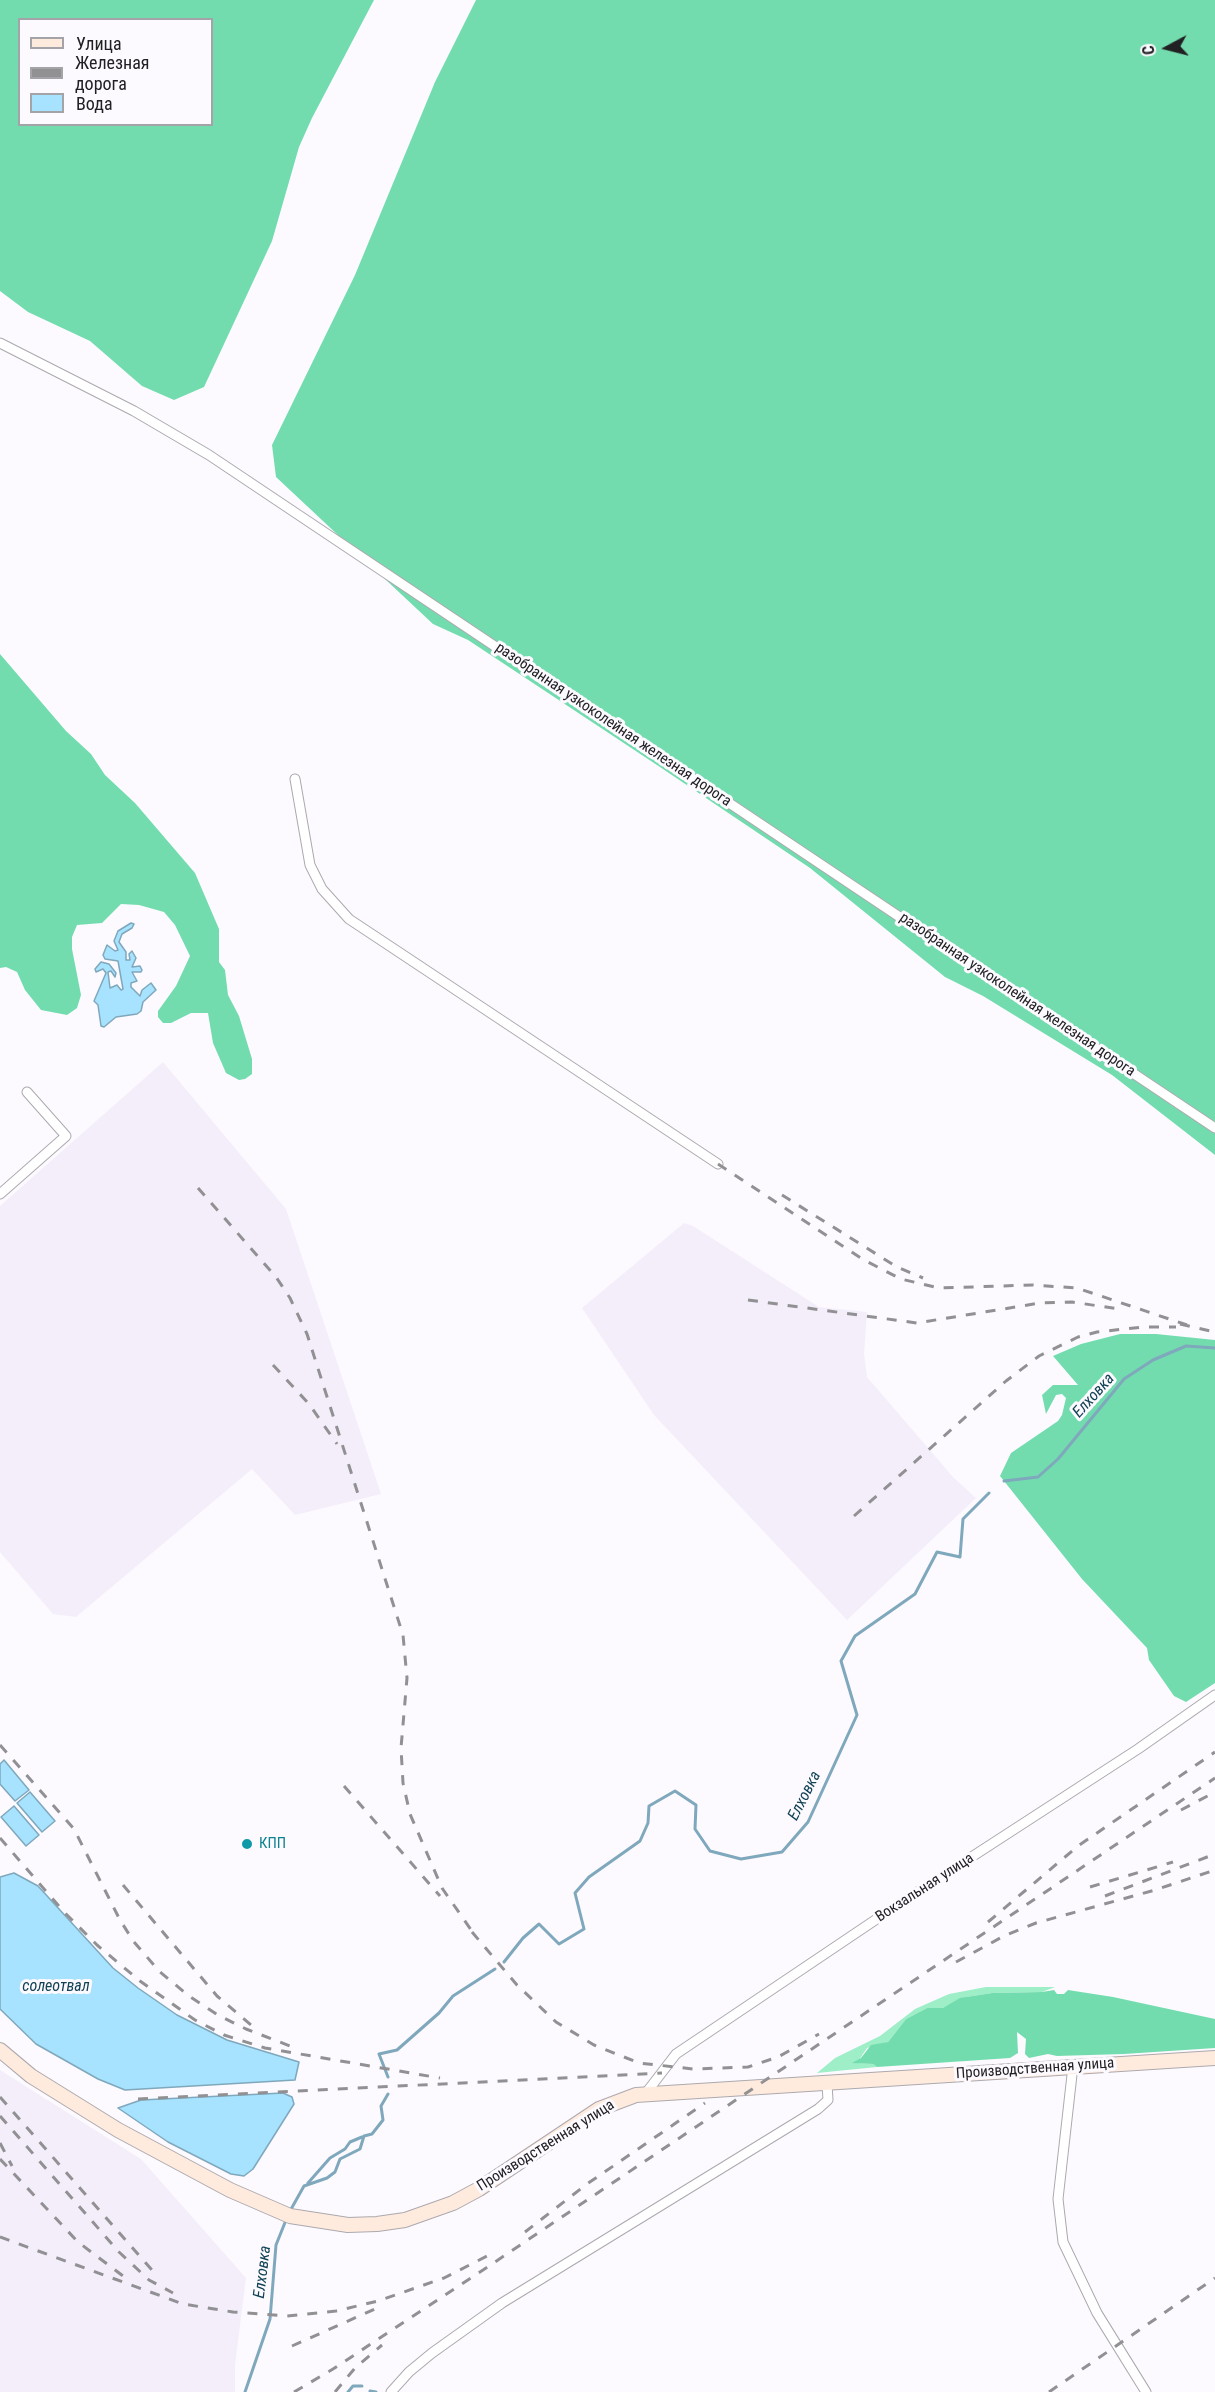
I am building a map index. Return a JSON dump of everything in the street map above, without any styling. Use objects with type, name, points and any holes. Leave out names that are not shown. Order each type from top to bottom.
[{"type":"main road","name":"Производственная улица","points":[[0,2050],[58,2093],[164,2157],[277,2211],[298,2218],[333,2224],[377,2224],[422,2215],[479,2189],[600,2109],[624,2098],[646,2093],[826,2084],[1215,2058]]},
{"type":"street","name":"разобранная узкоколейная железная дорога","points":[[0,343],[125,406],[209,455],[1215,1128]]},
{"type":"street","points":[[295,778],[310,865],[322,889],[340,910],[718,1164]]},
{"type":"street","points":[[0,1194],[66,1136],[27,1092]]},
{"type":"street","name":"Вокзальная улица","points":[[646,2093],[676,2054],[896,1906],[1138,1749],[1215,1695]]},
{"type":"street","points":[[1073,2066],[1058,2199],[1063,2242],[1097,2313],[1146,2392]]},
{"type":"street","points":[[391,2392],[417,2366],[502,2303],[818,2109],[828,2100],[826,2084]]},
{"type":"shaded area","points":[[163,1062],[286,1209],[381,1494],[295,1515],[252,1469],[76,1617],[53,1614],[0,1552],[0,1206]]},
{"type":"shaded area","points":[[684,1223],[693,1226],[819,1307],[867,1312],[864,1354],[867,1377],[953,1477],[976,1498],[847,1620],[654,1415],[582,1308]]},
{"type":"shaded area","points":[[0,2070],[141,2159],[246,2278],[235,2365],[235,2392],[0,2392]]},
{"type":"green space","points":[[0,0],[374,0],[299,147],[272,241],[204,387],[174,400],[142,386],[90,341],[28,312],[0,291]]},
{"type":"green space","points":[[476,0],[1215,0],[1215,1155],[1112,1075],[983,996],[945,977],[810,868],[468,640],[433,624],[276,477],[272,445],[355,275],[435,82]]},
{"type":"green space","points":[[0,654],[66,731],[91,754],[105,775],[135,803],[195,873],[219,929],[219,962],[225,970],[228,995],[239,1016],[252,1059],[252,1074],[245,1079],[239,1080],[226,1073],[213,1043],[208,1013],[191,1013],[171,1023],[163,1023],[158,1017],[158,1011],[176,986],[190,956],[175,925],[164,912],[139,905],[121,904],[102,923],[77,925],[72,937],[72,949],[81,995],[77,1008],[67,1015],[41,1010],[25,990],[17,972],[6,967],[0,968]]},
{"type":"green space","points":[[1120,1334],[1156,1334],[1215,1340],[1215,1683],[1186,1702],[1174,1696],[1149,1660],[1147,1648],[1082,1579],[1000,1476],[1011,1453],[1058,1421],[1062,1415],[1066,1398],[1062,1394],[1056,1395],[1046,1414],[1042,1395],[1053,1385],[1078,1385],[1053,1356],[1081,1344]]},
{"type":"green space","points":[[986,1987],[1055,1987],[1042,1992],[992,1993],[967,1997],[943,2008],[927,2008],[906,2019],[888,2042],[867,2048],[857,2063],[873,2064],[877,2067],[817,2073],[835,2058],[880,2036],[915,2009],[949,1994]]},
{"type":"green space","points":[[1054,1990],[1057,1994],[1064,1994],[1068,1990],[1113,1997],[1215,2019],[1215,2048],[1124,2054],[1057,2056],[1048,2054],[1029,2058],[1025,2054],[1026,2039],[1017,2032],[1018,2053],[1010,2058],[877,2067],[873,2064],[852,2063],[861,2058],[871,2045],[888,2042],[906,2019],[927,2008],[943,2008],[960,1998],[992,1993]]},
{"type":"water","points":[[131,923],[134,924],[132,928],[122,934],[119,942],[126,952],[126,960],[130,960],[129,954],[132,951],[136,958],[132,967],[140,966],[142,970],[132,972],[137,981],[131,983],[131,987],[140,996],[142,990],[151,983],[156,990],[143,1002],[141,1011],[137,1014],[116,1017],[104,1027],[101,1026],[98,1005],[94,1001],[106,973],[103,969],[96,972],[95,969],[101,962],[109,964],[116,973],[115,977],[111,971],[108,972],[110,988],[117,985],[121,990],[123,989],[118,961],[105,959],[103,955],[107,945],[115,951],[118,950],[114,941],[118,931]]},
{"type":"water","points":[[4,1760],[29,1790],[15,1801],[0,1784],[0,1764]]},
{"type":"water","points":[[30,1792],[55,1821],[42,1832],[17,1803]]},
{"type":"water","points":[[14,1806],[39,1835],[26,1846],[1,1817]]},
{"type":"water","name":"солеотвал","points":[[14,1873],[38,1886],[113,1968],[138,1988],[177,2015],[227,2040],[299,2062],[295,2080],[125,2090],[98,2079],[36,2044],[0,2009],[0,1877]]},
{"type":"water","points":[[283,2093],[292,2097],[294,2104],[253,2169],[244,2176],[231,2174],[168,2142],[118,2108],[141,2100]]},
{"type":"waterway","name":"Елховка","points":[[1004,1481],[1038,1477],[1058,1459],[1124,1379],[1153,1360],[1186,1346],[1215,1348]]},
{"type":"waterway","name":"Елховка","points":[[504,1962],[523,1938],[539,1924],[559,1944],[584,1929],[575,1893],[589,1877],[640,1841],[648,1823],[649,1806],[675,1791],[696,1805],[695,1829],[710,1851],[741,1859],[782,1852],[808,1822],[857,1715],[841,1661],[855,1636],[915,1594],[937,1552],[960,1557],[963,1519],[989,1493]]},
{"type":"waterway","name":"Елховка","points":[[388,2077],[379,2054],[397,2050],[439,2013],[453,1996],[495,1969]]},
{"type":"waterway","name":"Елховка","points":[[290,2211],[304,2186],[327,2178],[335,2172],[340,2159],[360,2149],[364,2136],[372,2134],[383,2120],[381,2106],[388,2094]]},
{"type":"waterway","points":[[308,2183],[330,2158],[345,2149],[350,2142],[362,2137]]},
{"type":"waterway","name":"Елховка","points":[[245,2392],[270,2319],[276,2245],[286,2220]]},
{"type":"waterway","points":[[348,2392],[353,2386],[362,2386]]},
{"type":"waterway","points":[[370,2391],[376,2392]]},
{"type":"railway","points":[[718,1164],[864,1260],[901,1279],[939,1288],[1033,1285],[1077,1288],[1187,1325]]},
{"type":"railway","points":[[198,1188],[276,1277],[290,1298],[307,1334],[403,1635],[407,1678],[401,1748],[403,1783],[410,1814],[442,1888],[476,1937]]},
{"type":"railway","points":[[782,1195],[897,1267],[923,1278]]},
{"type":"railway","points":[[748,1300],[917,1323],[1040,1303],[1072,1302],[1119,1309]]},
{"type":"railway","points":[[1180,1324],[1215,1332]]},
{"type":"railway","points":[[854,1516],[1006,1381],[1039,1356],[1078,1337],[1097,1332],[1143,1327],[1176,1327]]},
{"type":"railway","points":[[273,1365],[309,1404],[337,1444]]},
{"type":"railway","points":[[0,1745],[74,1829],[120,1920],[134,1942],[160,1972],[189,1996],[218,2015],[290,2046]]},
{"type":"railway","points":[[988,1922],[1078,1846],[1215,1752]]},
{"type":"railway","points":[[294,2392],[333,2369],[483,2270],[1215,1778]]},
{"type":"railway","points":[[344,1786],[440,1896]]},
{"type":"railway","points":[[1181,1810],[1215,1792]]},
{"type":"railway","points":[[0,1838],[64,1912],[97,1945],[140,1981],[195,2020],[224,2035],[265,2048],[440,2078]]},
{"type":"railway","points":[[1105,1896],[1215,1854]]},
{"type":"railway","points":[[1090,1887],[1173,1862]]},
{"type":"railway","points":[[956,1962],[1004,1936],[1036,1923],[1155,1890],[1215,1870]]},
{"type":"railway","points":[[123,1885],[217,1996],[251,2025]]},
{"type":"railway","points":[[472,1932],[517,1985],[556,2022],[594,2045],[639,2063],[693,2069],[748,2067],[778,2057],[819,2034]]},
{"type":"railway","points":[[138,2099],[662,2073]]},
{"type":"railway","points":[[0,2097],[158,2277]]},
{"type":"railway","points":[[525,2232],[587,2184],[705,2103]]},
{"type":"railway","points":[[0,2116],[119,2252],[149,2280],[173,2293]]},
{"type":"railway","points":[[0,2143],[12,2166]]},
{"type":"railway","points":[[0,2159],[78,2242],[123,2276]]},
{"type":"railway","points":[[0,2237],[183,2304],[233,2312],[287,2316],[336,2311],[378,2301],[444,2278],[495,2252]]},
{"type":"railway","points":[[1049,2392],[1215,2278]]},
{"type":"railway","points":[[292,2346],[377,2308]]},
{"type":"railway","points":[[335,2392],[355,2368],[382,2345]]},
{"type":"place","name":"КПП","points":[[247,1844]]}]
